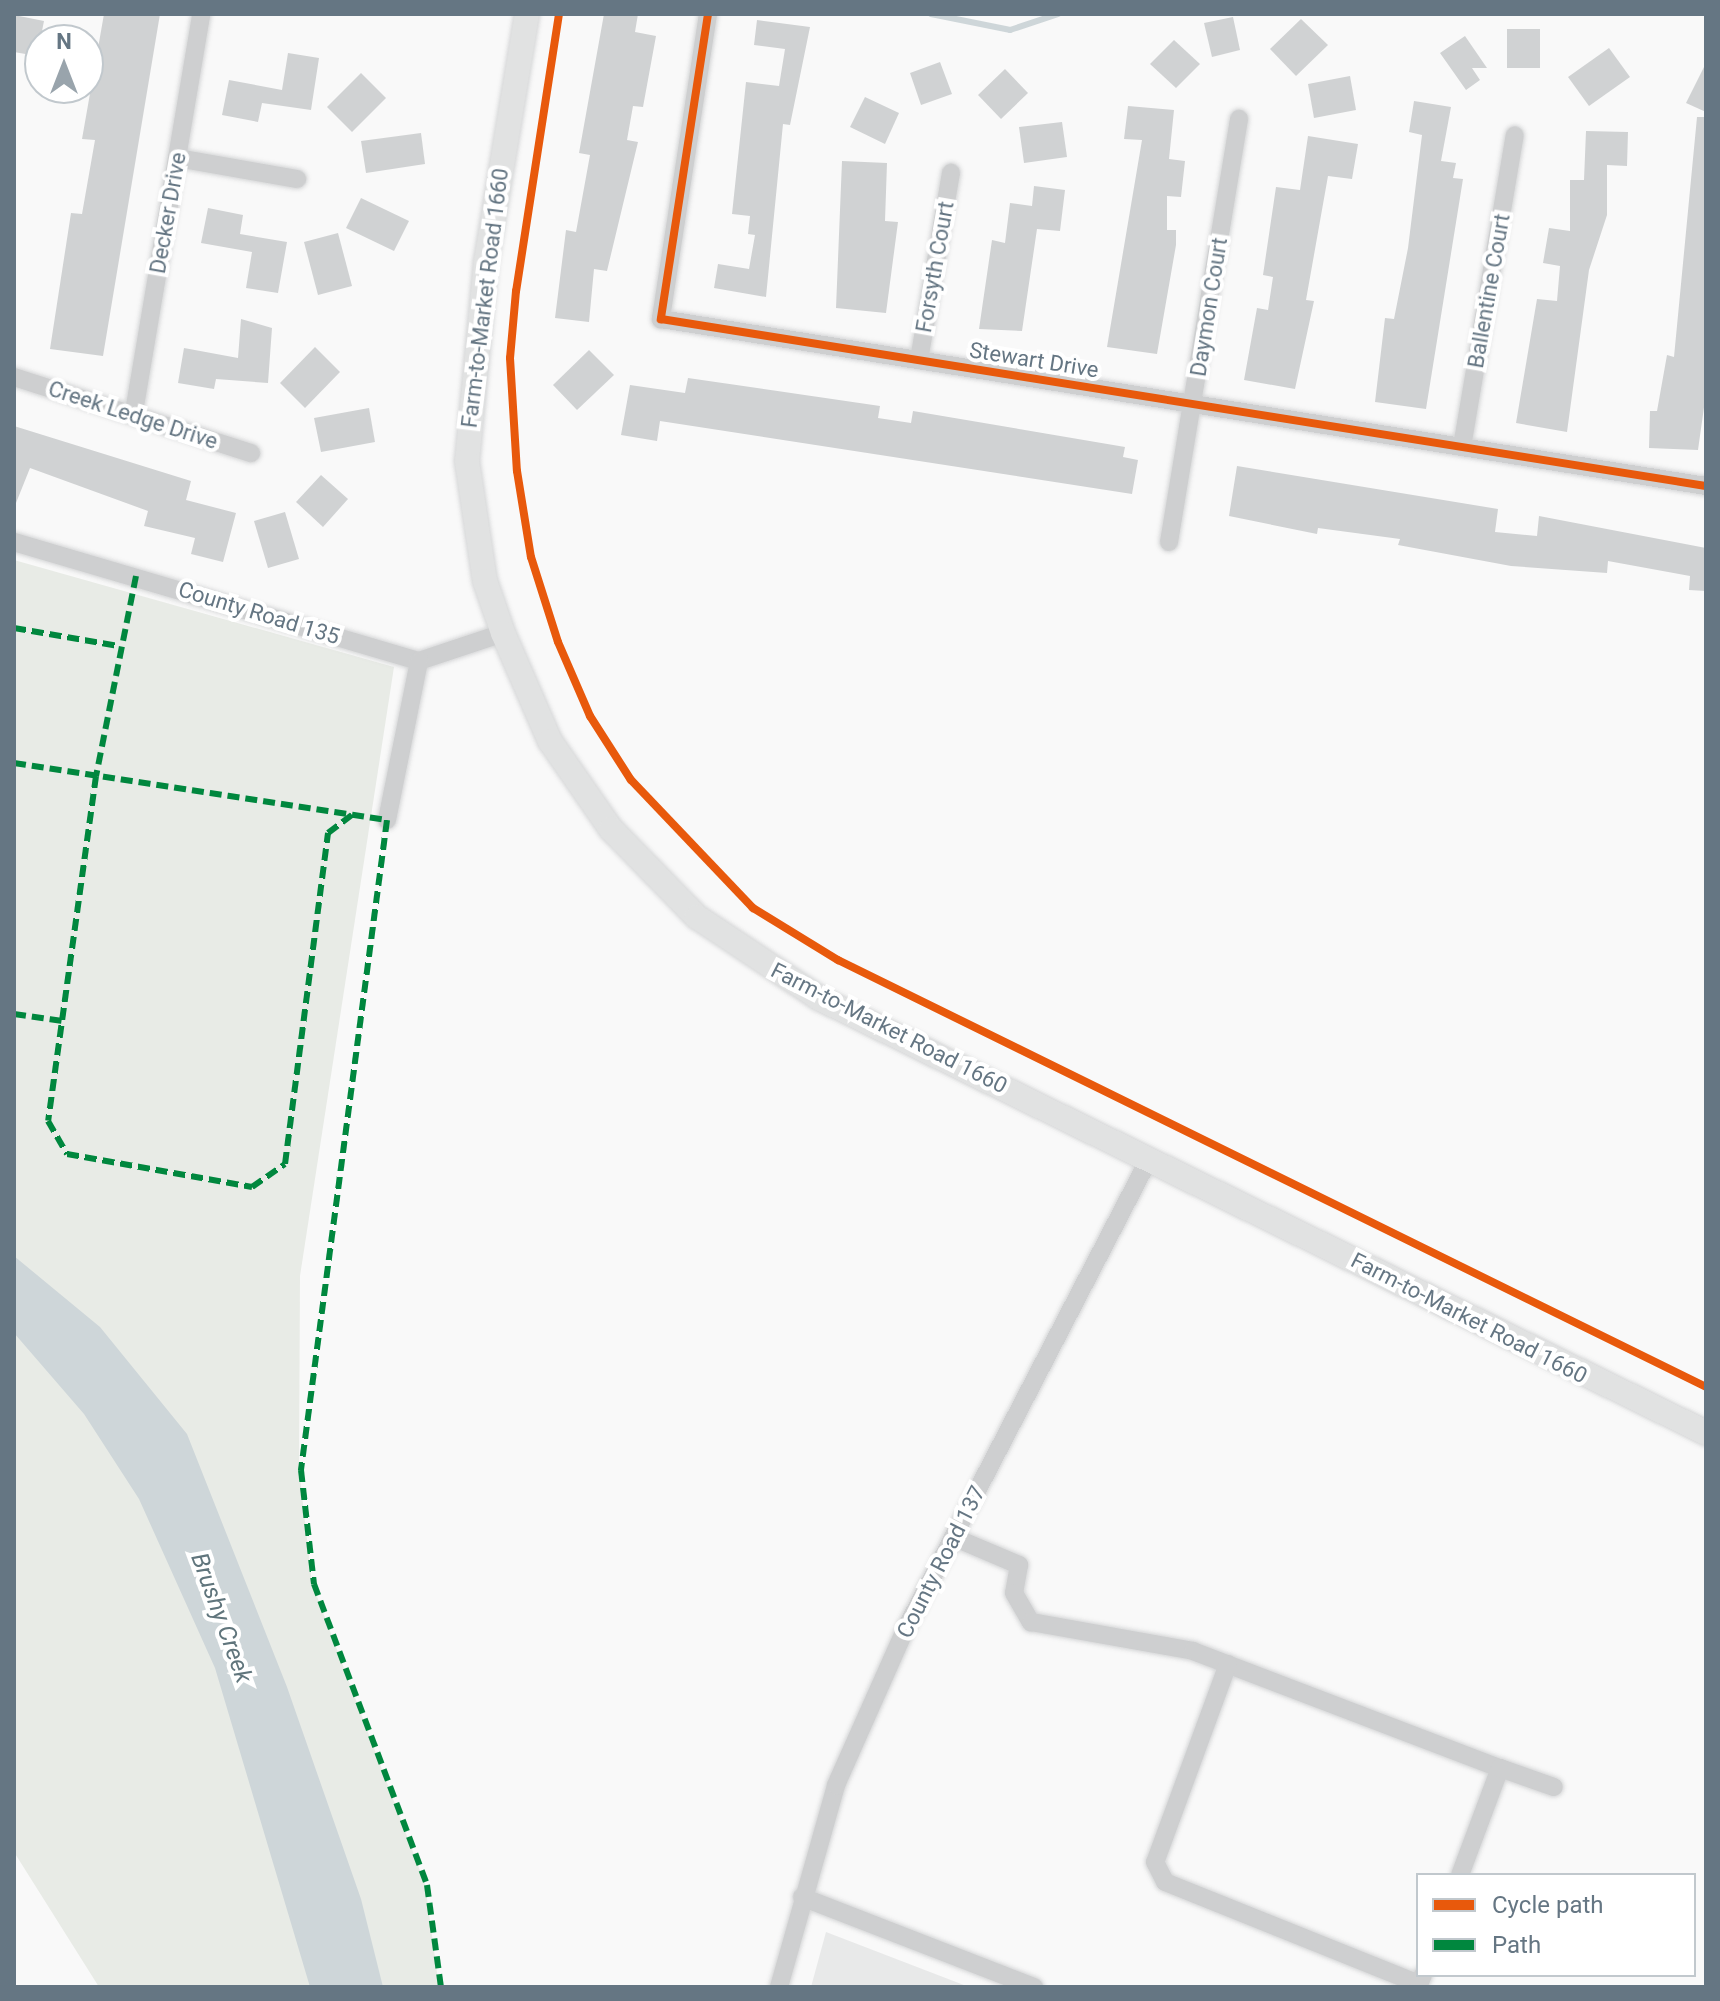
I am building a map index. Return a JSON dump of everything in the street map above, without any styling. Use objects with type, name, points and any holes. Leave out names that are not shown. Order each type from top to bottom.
[{"type":"main road","name":"Farm-to-Market Road 1660","points":[[527,14],[468,415],[477,544],[503,633],[550,741],[587,801],[697,917],[819,998],[1150,1157],[1706,1433]]},
{"type":"street","name":"Decker Drive","points":[[134,412],[201,14]]},
{"type":"street","name":"Stewart Drive","points":[[708,14],[661,319],[1706,486]]},
{"type":"street","name":"Daymon Court","points":[[1169,542],[1239,119]]},
{"type":"street","name":"Ballentine Court","points":[[1462,447],[1515,135]]},
{"type":"street","points":[[177,158],[297,179]]},
{"type":"street","name":"Forsyth Court","points":[[919,360],[951,173]]},
{"type":"street","name":"Creek Ledge Drive","points":[[14,377],[134,412],[251,453]]},
{"type":"street","name":"County Road 135","points":[[14,542],[419,661]]},
{"type":"street","points":[[387,820],[419,661],[503,633]]},
{"type":"street","name":"County Road 137","points":[[779,1987],[836,1785],[953,1537],[1150,1157]]},
{"type":"street","points":[[953,1537],[1019,1565],[1014,1593],[1031,1622],[1193,1651],[1554,1787]]},
{"type":"street","points":[[1228,1664],[1155,1862],[1165,1882],[1423,1982]]},
{"type":"street","points":[[1461,1873],[1500,1768]]},
{"type":"street","points":[[802,1897],[1034,1987]]},
{"type":"shaded area","points":[[14,560],[394,667],[300,1276],[299,1469],[312,1583],[425,1884],[439,1987],[99,1987],[14,1852]]},
{"type":"shaded area","points":[[826,1932],[969,1987],[811,1987]]},
{"type":"water","name":"Brushy Creek","points":[[14,1256],[100,1327],[187,1434],[287,1687],[361,1899],[383,1987],[310,1987],[215,1668],[139,1499],[84,1414],[14,1333]]},
{"type":"building","points":[[104,14],[160,14],[103,356],[50,349],[71,213],[82,214],[95,140],[82,139],[88,104],[104,104]]},
{"type":"building","points":[[604,14],[638,14],[635,32],[656,36],[643,107],[633,106],[627,140],[638,142],[607,271],[594,269],[589,322],[555,318],[566,230],[576,232],[590,155],[579,153]]},
{"type":"building","points":[[14,15],[44,21],[43,24],[24,24],[24,54],[14,52]]},
{"type":"building","points":[[1233,17],[1240,50],[1212,57],[1204,23]]},
{"type":"building","points":[[1301,19],[1328,45],[1296,76],[1270,49]]},
{"type":"building","points":[[757,20],[810,27],[790,125],[783,124],[766,297],[714,288],[718,264],[749,269],[755,235],[748,234],[750,216],[732,214],[746,82],[779,86],[785,49],[754,45]]},
{"type":"building","points":[[1507,29],[1540,29],[1540,68],[1507,68]]},
{"type":"building","points":[[1465,36],[1487,68],[1472,68],[1480,80],[1466,90],[1440,53]]},
{"type":"building","points":[[1174,40],[1200,64],[1176,88],[1150,64]]},
{"type":"building","points":[[1609,48],[1630,77],[1589,106],[1568,77]]},
{"type":"building","points":[[288,53],[319,58],[311,110],[262,103],[258,122],[222,115],[229,80],[282,90]]},
{"type":"building","points":[[940,62],[952,94],[921,105],[910,73]]},
{"type":"building","points":[[1706,63],[1706,112],[1686,103]]},
{"type":"building","points":[[1005,69],[1028,93],[1001,119],[978,95]]},
{"type":"building","points":[[361,73],[386,98],[352,132],[327,107]]},
{"type":"building","points":[[1350,76],[1356,110],[1314,118],[1308,84]]},
{"type":"building","points":[[865,97],[899,113],[885,144],[850,127]]},
{"type":"building","points":[[1414,101],[1451,107],[1441,161],[1456,163],[1453,178],[1463,179],[1426,409],[1375,402],[1385,318],[1394,319],[1408,248],[1422,135],[1409,132]]},
{"type":"building","points":[[1128,106],[1174,110],[1169,159],[1185,161],[1181,197],[1167,196],[1167,230],[1176,230],[1176,245],[1157,354],[1107,347],[1142,140],[1124,139]]},
{"type":"building","points":[[1697,117],[1706,117],[1706,393],[1698,450],[1649,448],[1650,411],[1657,411],[1667,355],[1674,357]]},
{"type":"building","points":[[1062,122],[1067,157],[1024,163],[1019,127]]},
{"type":"building","points":[[1586,131],[1628,132],[1627,166],[1607,165],[1607,215],[1589,270],[1567,432],[1516,423],[1537,299],[1557,301],[1560,266],[1543,263],[1549,228],[1570,231],[1570,180],[1584,180]]},
{"type":"building","points":[[421,133],[425,164],[366,173],[361,141]]},
{"type":"building","points":[[1308,136],[1358,144],[1352,179],[1328,176],[1306,300],[1314,301],[1295,389],[1244,380],[1257,308],[1268,310],[1273,277],[1263,275],[1276,187],[1300,190]]},
{"type":"building","points":[[842,161],[887,163],[885,221],[898,222],[886,313],[836,308]]},
{"type":"building","points":[[1034,186],[1065,190],[1060,231],[1037,229],[1022,331],[979,329],[992,240],[1005,243],[1010,203],[1032,206]]},
{"type":"building","points":[[361,198],[409,221],[394,251],[346,228]]},
{"type":"building","points":[[208,208],[243,215],[240,234],[287,242],[278,293],[246,288],[252,252],[201,243]]},
{"type":"building","points":[[338,233],[352,286],[318,295],[304,242]]},
{"type":"building","points":[[241,319],[272,328],[268,383],[216,379],[214,389],[178,383],[184,348],[238,358]]},
{"type":"building","points":[[315,347],[340,372],[305,408],[280,383]]},
{"type":"building","points":[[589,350],[614,375],[577,410],[553,385]]},
{"type":"building","points":[[688,378],[880,406],[878,418],[911,423],[913,411],[1125,447],[1123,457],[1138,460],[1132,494],[660,421],[657,441],[621,435],[630,385],[685,393]]},
{"type":"building","points":[[369,408],[375,442],[321,452],[314,418]]},
{"type":"building","points":[[14,426],[191,481],[186,500],[236,513],[223,562],[191,554],[195,538],[144,526],[148,511],[30,468],[14,508]]},
{"type":"building","points":[[1237,466],[1498,509],[1495,532],[1537,536],[1539,516],[1706,548],[1706,591],[1689,590],[1690,576],[1608,561],[1607,573],[1511,566],[1398,545],[1400,539],[1318,528],[1317,534],[1229,516]]},
{"type":"building","points":[[321,475],[348,499],[323,527],[296,502]]},
{"type":"building","points":[[285,512],[299,559],[268,568],[254,521]]},
{"type":"waterway","points":[[931,14],[1010,30],[1058,14]]},
{"type":"marked path","points":[[136,576],[96,776],[48,1121],[67,1154],[252,1187],[285,1164],[328,833],[352,815]]},
{"type":"marked path","points":[[14,628],[118,646]]},
{"type":"marked path","points":[[14,763],[387,820],[301,1470],[314,1584],[427,1885],[441,1987]]},
{"type":"marked path","points":[[14,1014],[62,1021]]},
{"type":"cycle path","points":[[559,14],[516,291],[510,358],[517,471],[531,557],[558,642],[590,716],[631,780],[753,908],[838,960],[1706,1387]]},
{"type":"cycle path","points":[[708,14],[661,319],[1706,486]]}]
